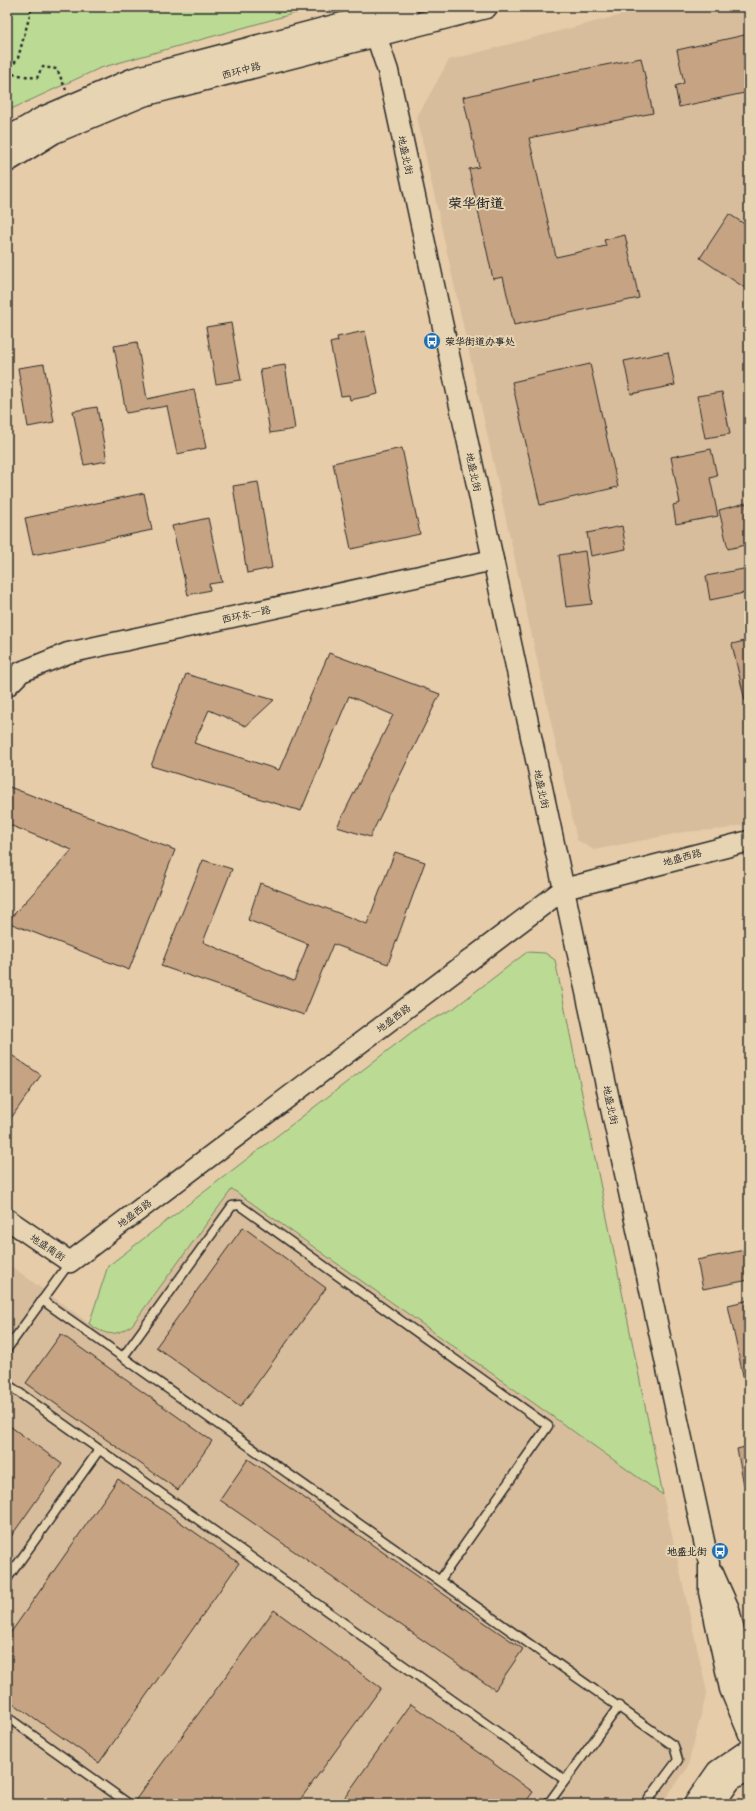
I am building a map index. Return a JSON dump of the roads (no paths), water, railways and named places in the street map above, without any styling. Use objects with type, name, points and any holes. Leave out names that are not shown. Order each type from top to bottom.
[{"type":"main road","name":"西环中路","points":[[7,161],[54,132],[143,95],[374,25],[407,7]]},
{"type":"main road","name":"西环中路","points":[[7,139],[43,118],[134,79],[374,25],[486,7]]},
{"type":"street","name":"地盛北街","points":[[374,25],[388,70],[709,1563],[729,1609],[746,1686],[749,1708]]},
{"type":"street","name":"西环东一路","points":[[7,686],[20,672],[68,652],[493,560]]},
{"type":"street","name":"地盛西路","points":[[70,1262],[564,889],[749,841]]},
{"type":"street","name":"地盛南街","points":[[7,1219],[70,1262]]},
{"type":"street","name":"地盛北街","points":[[709,1563],[709,1592],[730,1689],[749,1734]]},
{"type":"street","points":[[694,1804],[717,1771],[749,1750]]},
{"type":"street","points":[[714,1804],[731,1780],[749,1770]]},
{"type":"lane","points":[[124,1358],[232,1206],[240,1204],[548,1426],[440,1580]]},
{"type":"lane","points":[[7,1349],[70,1262]]},
{"type":"lane","points":[[42,1300],[674,1746],[678,1760],[645,1804]]},
{"type":"lane","points":[[7,1384],[565,1780]]},
{"type":"lane","points":[[7,1579],[99,1450]]},
{"type":"lane","points":[[548,1804],[619,1706]]},
{"type":"lane","points":[[7,1717],[130,1804]]},
{"type":"place","name":"荣华街道办事处","points":[[432,341]]},
{"type":"place","name":"地盛北街","points":[[720,1551]]},
{"type":"district","name":"荣华街道","points":[[476,203]]}]
